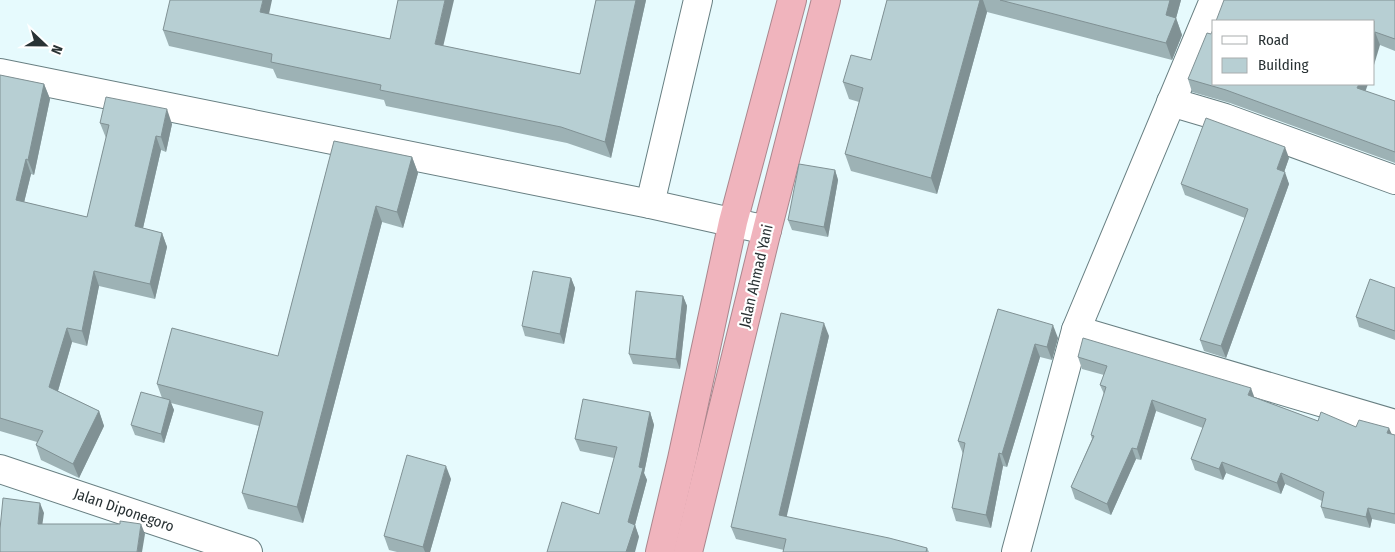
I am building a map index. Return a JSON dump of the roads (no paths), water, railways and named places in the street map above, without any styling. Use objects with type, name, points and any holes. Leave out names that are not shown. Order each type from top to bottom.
[{"type":"highway","points":[[660,552],[733,222],[792,0]]},
{"type":"highway","name":"Jalan Ahmad Yani","points":[[688,552],[826,0]]},
{"type":"street","points":[[650,204],[698,0]]},
{"type":"street","points":[[1016,552],[1076,330],[1214,0]]},
{"type":"street","points":[[0,73],[650,204],[767,230]]},
{"type":"street","points":[[1171,102],[1225,118],[1395,180]]},
{"type":"street","points":[[1076,330],[1395,424]]},
{"type":"street","name":"Jalan Diponegoro","points":[[0,469],[248,552]]}]
